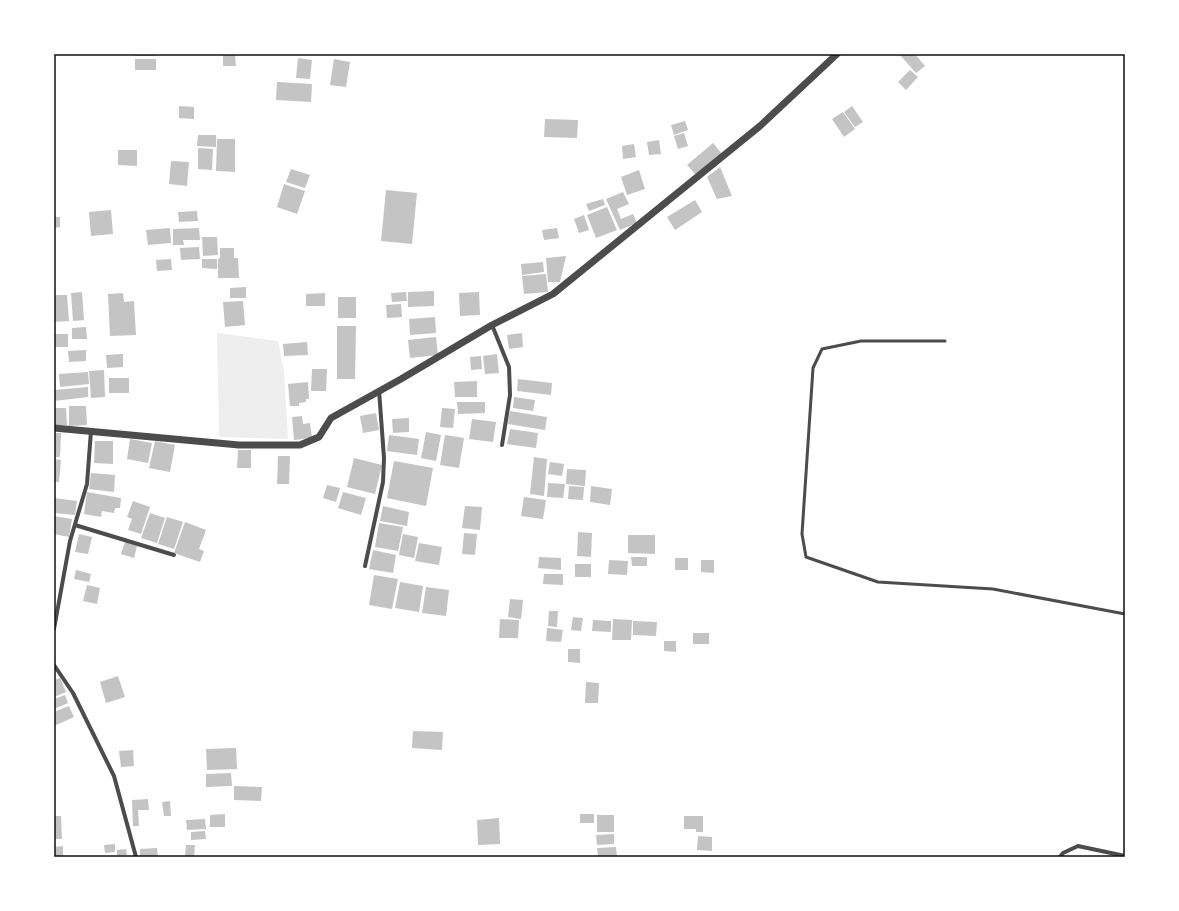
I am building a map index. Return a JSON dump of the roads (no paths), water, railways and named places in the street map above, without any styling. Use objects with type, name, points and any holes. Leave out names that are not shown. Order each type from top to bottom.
[{"type":"street","points":[[54,428],[239,445],[300,445],[319,437],[331,418],[401,379],[492,325],[553,294],[760,126],[837,54]]},
{"type":"street","points":[[492,325],[509,368],[510,395],[502,445]]},
{"type":"street","points":[[365,566],[383,482],[384,458],[379,390]]},
{"type":"street","points":[[54,629],[70,541],[87,484],[91,431]]},
{"type":"street","points":[[75,525],[174,555]]},
{"type":"street","points":[[54,665],[73,693],[114,776],[136,857]]},
{"type":"street","points":[[1060,857],[1063,853],[1078,846],[1125,856]]},
{"type":"lane","points":[[945,341],[861,341],[822,349],[813,368],[802,534],[806,557],[878,582],[993,589],[1125,614]]}]
